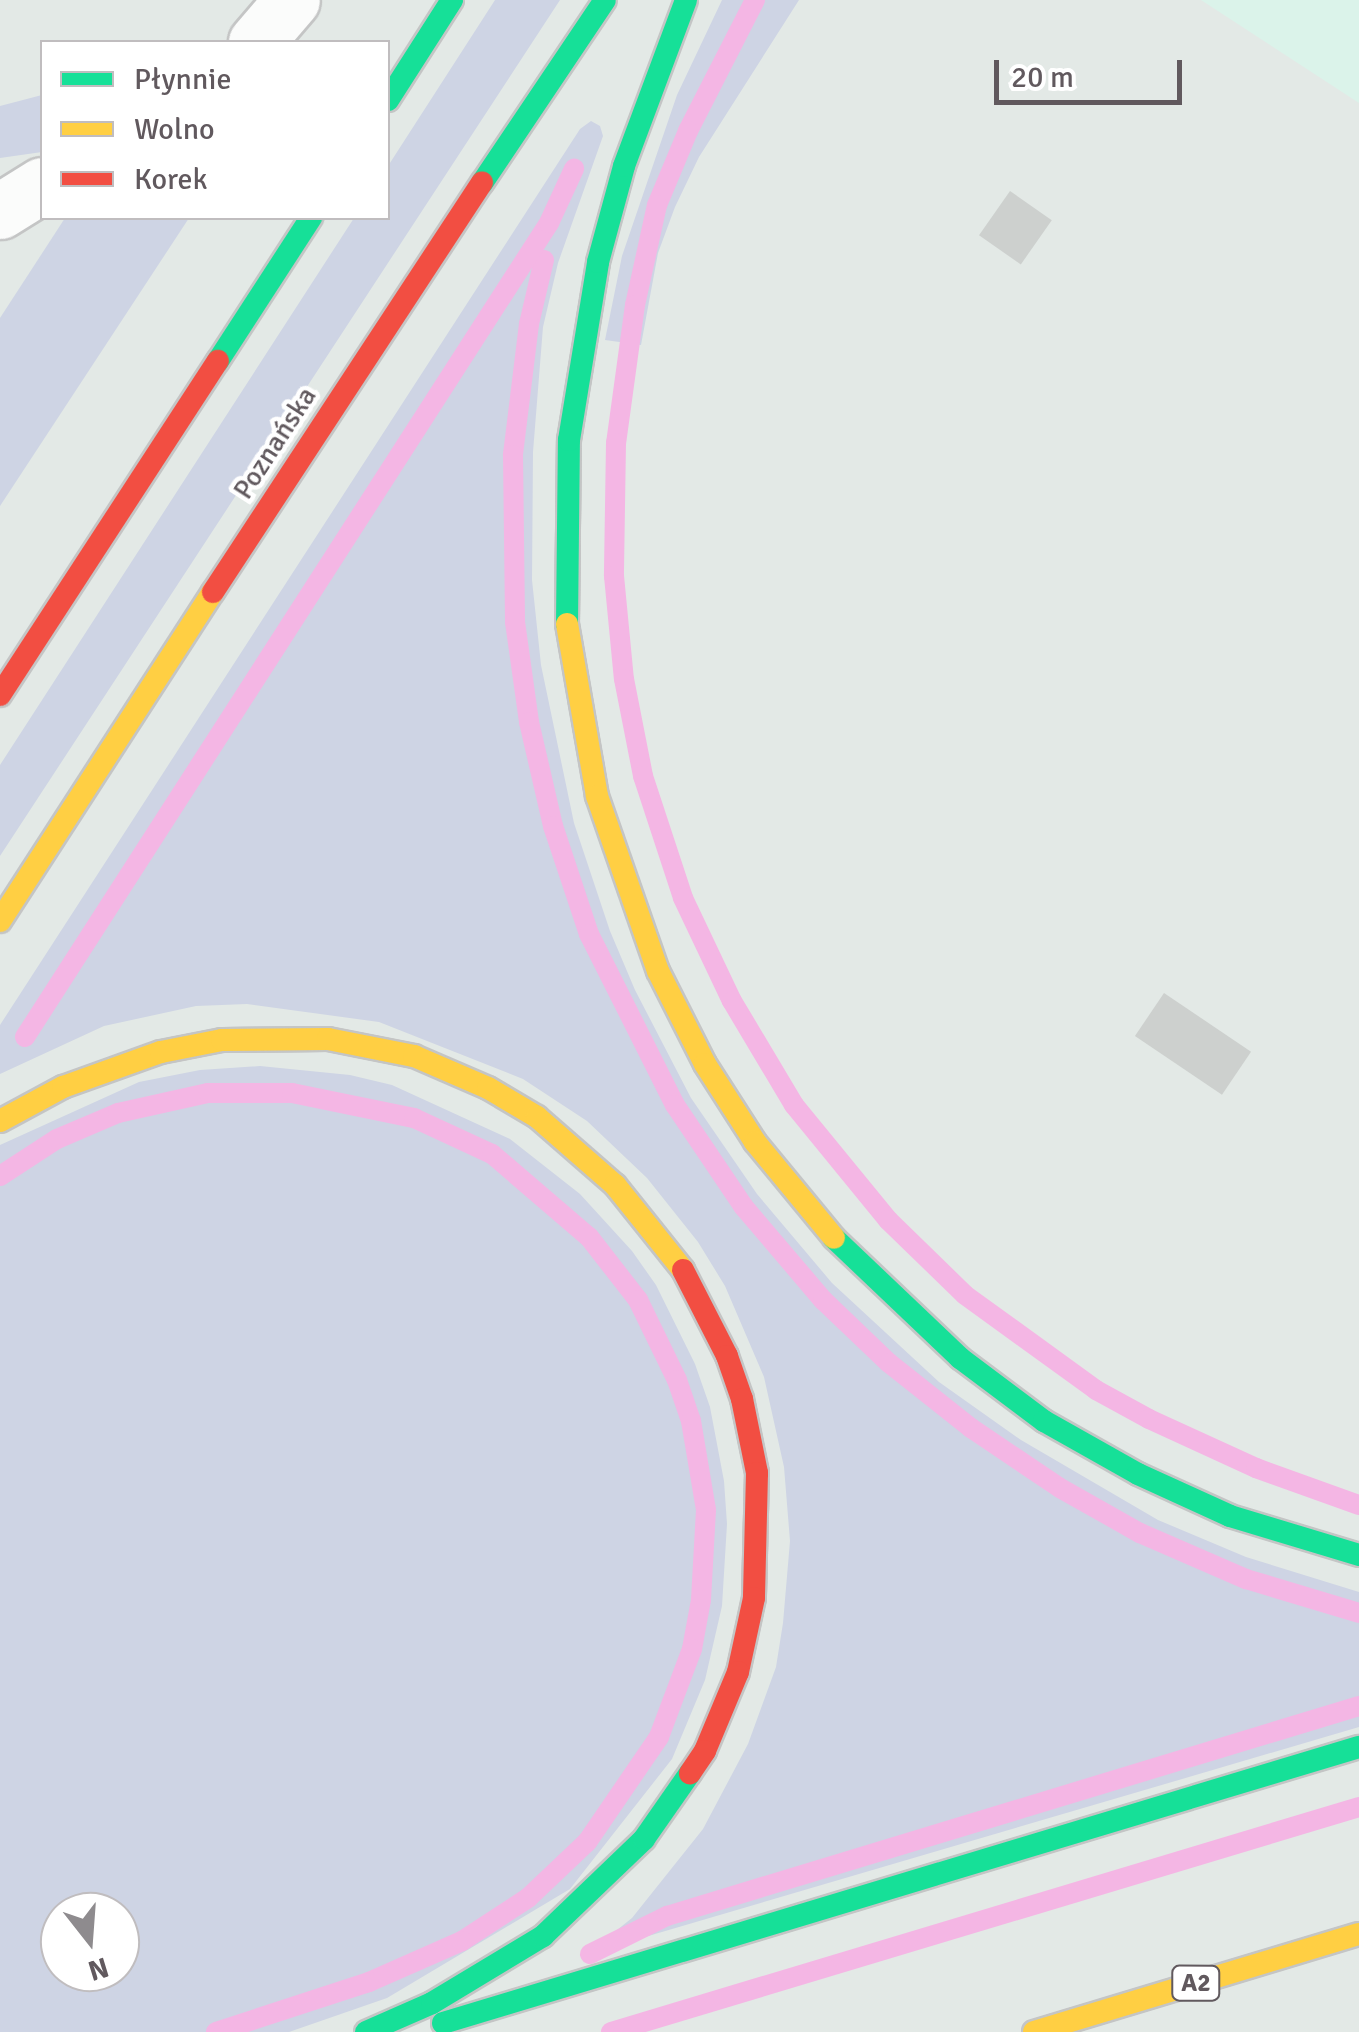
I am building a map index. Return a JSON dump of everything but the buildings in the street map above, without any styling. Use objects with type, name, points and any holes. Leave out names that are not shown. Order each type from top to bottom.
[{"type":"main road","points":[[390,97],[452,0]]},
{"type":"main road","name":"Poznańska","points":[[0,921],[388,322],[605,0]]},
{"type":"main road","points":[[686,0],[624,166],[598,262],[569,440],[565,528],[568,622],[597,796],[658,971],[704,1064],[755,1142],[825,1229],[960,1358],[1044,1421],[1138,1474],[1230,1516],[1359,1555]]},
{"type":"main road","points":[[0,696],[310,220]]},
{"type":"main road","points":[[0,1121],[96,1075],[161,1052],[222,1040],[282,1036],[328,1039],[414,1056],[488,1088],[537,1117],[615,1185],[689,1277],[728,1356],[742,1399],[756,1474],[758,1554],[754,1598],[738,1672],[704,1751],[644,1839],[543,1936],[464,1986],[366,2032]]},
{"type":"main road","points":[[413,2032],[1359,1747]]},
{"type":"main road","name":"A2","points":[[1034,2032],[1359,1934]]},
{"type":"street","points":[[258,40],[292,0]]},
{"type":"street","points":[[0,211],[40,186]]},
{"type":"shaded area","points":[[495,0],[560,0],[0,856],[0,765],[353,220],[390,220],[390,163]]},
{"type":"shaded area","points":[[722,0],[799,0],[699,157],[675,207],[658,253],[641,345],[605,340],[622,256],[677,95]]},
{"type":"shaded area","points":[[1201,0],[1359,0],[1359,103]]},
{"type":"shaded area","points":[[40,96],[40,152],[0,158],[0,106]]},
{"type":"shaded area","points":[[591,121],[600,126],[603,136],[558,263],[543,327],[533,452],[532,580],[541,665],[574,823],[610,931],[635,990],[691,1098],[757,1194],[832,1283],[939,1382],[1021,1440],[1158,1520],[1246,1557],[1359,1592],[1359,1727],[587,1954],[632,1918],[703,1829],[748,1744],[776,1667],[783,1623],[790,1541],[784,1467],[764,1377],[725,1286],[698,1242],[647,1178],[587,1121],[523,1079],[379,1022],[247,1004],[196,1006],[104,1026],[0,1074],[0,1025],[580,129]]},
{"type":"shaded area","points":[[64,220],[188,220],[0,506],[0,318]]},
{"type":"shaded area","points":[[260,1066],[350,1075],[392,1085],[510,1139],[580,1194],[632,1251],[656,1285],[695,1364],[710,1407],[724,1481],[727,1524],[722,1606],[705,1680],[672,1759],[570,1889],[387,1998],[289,2032],[0,2032],[0,1145],[139,1082],[200,1070]]},
{"type":"waterway","points":[[755,0],[688,131],[657,205],[635,305],[616,443],[614,576],[624,679],[643,776],[683,898],[732,1001],[794,1105],[888,1220],[965,1295],[1096,1390],[1149,1419],[1256,1468],[1359,1505]]},
{"type":"waterway","points":[[25,1037],[549,223],[574,169]]},
{"type":"waterway","points":[[544,260],[529,324],[513,455],[515,622],[529,722],[553,826],[589,934],[675,1105],[743,1206],[823,1300],[889,1363],[971,1428],[1060,1488],[1140,1533],[1246,1579],[1359,1613]]},
{"type":"waterway","points":[[0,1176],[57,1139],[118,1113],[208,1093],[292,1093],[414,1118],[492,1154],[589,1237],[638,1300],[677,1380],[691,1421],[706,1510],[701,1600],[692,1649],[659,1737],[587,1842],[528,1898],[462,1941],[369,1982],[216,2032]]},
{"type":"waterway","points":[[590,1954],[667,1916],[1359,1706]]},
{"type":"waterway","points":[[611,2032],[1359,1807]]},
{"type":"traffic: fast","points":[[390,97],[452,0]]},
{"type":"traffic: fast","points":[[482,183],[605,0]]},
{"type":"traffic: fast","points":[[567,624],[569,440],[598,262],[624,166],[686,0]]},
{"type":"traffic: fast","points":[[218,361],[310,220]]},
{"type":"traffic: fast","points":[[834,1238],[960,1358],[1044,1421],[1138,1474],[1230,1516],[1359,1555]]},
{"type":"traffic: fast","points":[[443,2023],[1359,1747]]},
{"type":"traffic: fast","points":[[366,2032],[432,2003],[543,1936],[644,1839],[690,1773]]},
{"type":"traffic: slow","points":[[0,921],[213,592]]},
{"type":"traffic: slow","points":[[567,624],[597,796],[658,971],[705,1064],[755,1142],[834,1238]]},
{"type":"traffic: slow","points":[[0,1121],[63,1087],[161,1052],[222,1040],[328,1039],[414,1056],[488,1088],[537,1117],[615,1185],[683,1270]]},
{"type":"traffic: slow","points":[[1034,2032],[1359,1934]]},
{"type":"traffic: jam","points":[[213,592],[482,183]]},
{"type":"traffic: jam","points":[[0,695],[218,361]]},
{"type":"traffic: jam","points":[[683,1270],[727,1356],[742,1399],[757,1473],[754,1598],[738,1672],[705,1751],[690,1773]]}]
